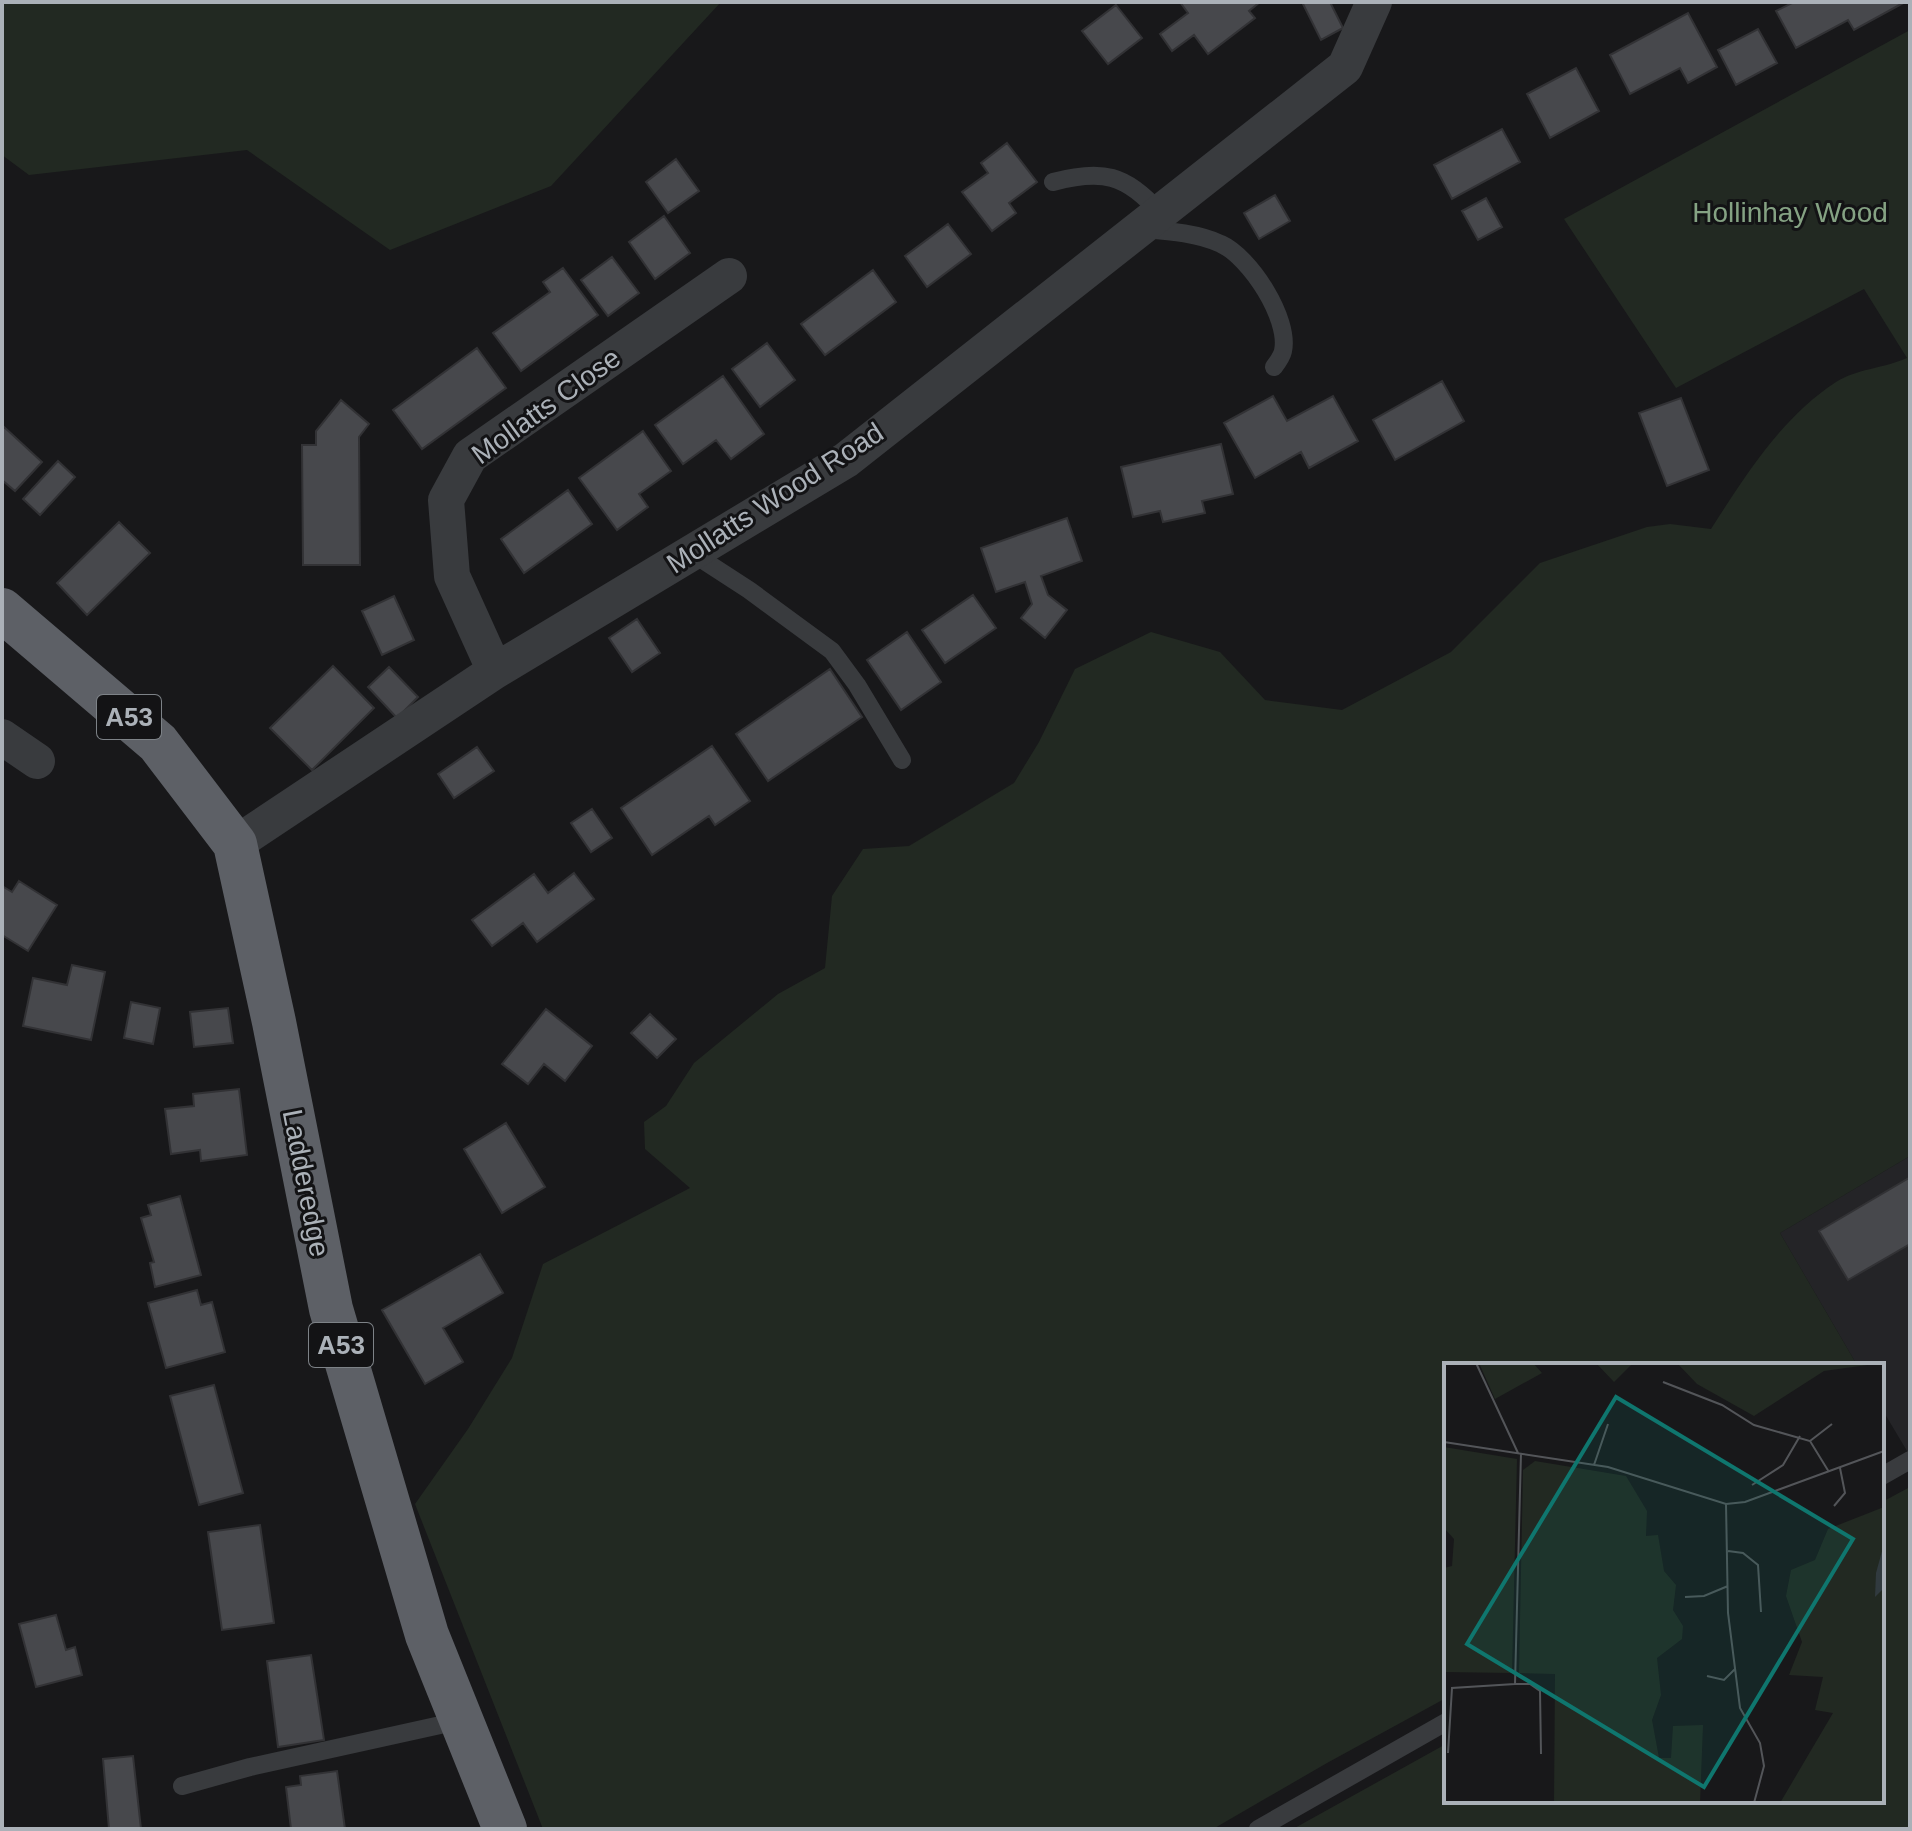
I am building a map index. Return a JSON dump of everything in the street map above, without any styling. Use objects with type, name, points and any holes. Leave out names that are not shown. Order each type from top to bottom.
[{"type":"highway","name":"Ladderedge","points":[[2,610],[158,743],[235,844],[331,1309],[427,1635],[505,1829]]},
{"type":"street","name":"Mollatts Wood Road","points":[[235,844],[495,671],[846,460],[1345,67],[1374,2]]},
{"type":"street","name":"Mollatts Close","points":[[495,671],[452,576],[446,500],[470,456],[729,276]]},
{"type":"street","points":[[2,737],[37,761]]},
{"type":"lane","points":[[1053,182],[1077,175],[1121,179],[1143,195],[1150,221],[1228,247],[1243,259],[1266,292],[1279,320],[1283,350],[1274,367]]},
{"type":"lane","points":[[692,553],[832,651],[857,685],[902,760]]},
{"type":"lane","points":[[1884,1475],[1910,1460]]},
{"type":"lane","points":[[182,1786],[250,1767],[463,1720]]},
{"type":"lane","points":[[1258,1829],[1444,1723]]},
{"type":"shaded area","points":[[1910,1156],[1910,1456],[1884,1412],[1884,1363],[1856,1363],[1780,1233]]},
{"type":"green space","points":[[2,2],[721,2],[551,186],[390,250],[247,150],[29,175],[2,155]]},
{"type":"green space","name":"Hollinhay Wood","points":[[1910,30],[1910,1156],[1780,1233],[1856,1363],[1444,1363],[1444,1699],[1213,1829],[543,1829],[415,1504],[468,1429],[512,1358],[543,1264],[690,1188],[645,1149],[644,1122],[666,1106],[694,1063],[778,994],[825,968],[832,896],[863,849],[909,846],[1014,783],[1039,742],[1075,669],[1151,632],[1220,652],[1265,700],[1342,710],[1451,652],[1540,563],[1647,527],[1670,524],[1711,529],[1781,430],[1816,396],[1844,378],[1907,358],[1864,289],[1676,388],[1564,219]]},
{"type":"green space","points":[[1910,1487],[1910,1829],[1293,1829],[1444,1745],[1444,1803],[1884,1803],[1884,1501]]},
{"type":"building","points":[[1180,2],[1260,2],[1249,11],[1255,18],[1208,54],[1194,35],[1172,51],[1160,34],[1188,13]]},
{"type":"building","points":[[1302,2],[1330,2],[1343,28],[1321,40]]},
{"type":"building","points":[[1794,2],[1905,2],[1854,30],[1848,20],[1796,48],[1776,11]]},
{"type":"building","points":[[1116,5],[1142,38],[1108,64],[1082,31]]},
{"type":"building","points":[[1688,13],[1717,67],[1688,83],[1680,68],[1630,94],[1610,55]]},
{"type":"building","points":[[1758,29],[1777,63],[1736,85],[1718,50]]},
{"type":"building","points":[[1576,68],[1599,111],[1550,138],[1527,94]]},
{"type":"building","points":[[1502,129],[1520,162],[1452,199],[1434,165]]},
{"type":"building","points":[[1007,143],[1037,182],[1009,203],[1016,213],[992,231],[962,192],[988,173],[981,163]]},
{"type":"building","points":[[676,159],[699,191],[668,213],[646,182]]},
{"type":"building","points":[[1275,195],[1290,221],[1259,239],[1244,213]]},
{"type":"building","points":[[1486,198],[1502,227],[1478,240],[1462,211]]},
{"type":"building","points":[[664,216],[690,253],[655,279],[629,242]]},
{"type":"building","points":[[948,224],[971,254],[927,287],[905,256]]},
{"type":"building","points":[[612,257],[639,293],[608,316],[581,280]]},
{"type":"building","points":[[563,268],[598,315],[521,371],[493,333],[550,292],[543,282]]},
{"type":"building","points":[[873,270],[896,302],[825,355],[801,324]]},
{"type":"building","points":[[767,343],[795,380],[760,407],[732,369]]},
{"type":"building","points":[[477,348],[506,388],[422,449],[393,410]]},
{"type":"building","points":[[723,376],[764,434],[731,459],[716,440],[683,464],[655,425]]},
{"type":"building","points":[[1442,381],[1464,421],[1395,460],[1373,420]]},
{"type":"building","points":[[1273,396],[1287,421],[1333,396],[1358,441],[1309,468],[1301,452],[1255,478],[1224,423]]},
{"type":"building","points":[[1681,398],[1709,470],[1667,486],[1639,413]]},
{"type":"building","points":[[341,400],[369,424],[359,437],[360,565],[303,565],[302,445],[316,445],[316,431]]},
{"type":"building","points":[[3,426],[42,462],[15,491],[2,480]]},
{"type":"building","points":[[643,431],[671,471],[639,494],[648,507],[617,530],[579,478]]},
{"type":"building","points":[[1221,444],[1233,494],[1202,501],[1205,513],[1163,522],[1160,511],[1133,517],[1121,467]]},
{"type":"building","points":[[58,461],[75,477],[40,515],[23,499]]},
{"type":"building","points":[[568,490],[592,524],[524,573],[501,539]]},
{"type":"building","points":[[1067,518],[1082,561],[1041,576],[1048,595],[1067,610],[1045,638],[1021,618],[1032,604],[1025,582],[996,592],[981,548]]},
{"type":"building","points":[[119,522],[150,553],[87,615],[57,583]]},
{"type":"building","points":[[973,595],[996,628],[945,663],[922,630]]},
{"type":"building","points":[[394,596],[414,640],[382,655],[362,611]]},
{"type":"building","points":[[637,619],[660,653],[632,672],[609,638]]},
{"type":"building","points":[[907,632],[941,682],[901,710],[867,660]]},
{"type":"building","points":[[333,666],[374,708],[312,770],[270,728]]},
{"type":"building","points":[[389,667],[418,697],[397,718],[368,687]]},
{"type":"building","points":[[830,669],[862,717],[768,781],[736,734]]},
{"type":"building","points":[[712,746],[750,801],[715,825],[709,816],[652,855],[621,808]]},
{"type":"building","points":[[477,747],[494,771],[454,798],[438,774]]},
{"type":"building","points":[[592,809],[612,838],[591,852],[571,823]]},
{"type":"building","points":[[574,873],[594,899],[537,942],[523,923],[492,946],[472,920],[534,874],[548,893]]},
{"type":"building","points":[[19,881],[57,905],[28,951],[2,935],[2,886],[12,892]]},
{"type":"building","points":[[72,965],[105,972],[91,1040],[23,1026],[33,978],[67,985]]},
{"type":"building","points":[[131,1002],[160,1008],[153,1044],[124,1038]]},
{"type":"building","points":[[228,1008],[233,1043],[194,1047],[190,1012]]},
{"type":"building","points":[[546,1009],[592,1046],[565,1081],[544,1064],[528,1084],[502,1064]]},
{"type":"building","points":[[650,1014],[676,1039],[657,1058],[631,1033]]},
{"type":"building","points":[[239,1089],[247,1155],[201,1161],[200,1150],[171,1154],[165,1109],[194,1106],[193,1094]]},
{"type":"building","points":[[506,1123],[545,1187],[502,1213],[464,1149]]},
{"type":"building","points":[[1909,1178],[1910,1244],[1848,1280],[1819,1231]]},
{"type":"building","points":[[180,1196],[201,1275],[155,1287],[150,1263],[154,1262],[141,1218],[151,1215],[148,1205]]},
{"type":"building","points":[[480,1254],[503,1293],[443,1328],[463,1362],[425,1384],[382,1310]]},
{"type":"building","points":[[197,1290],[201,1305],[212,1302],[225,1352],[166,1368],[148,1303]]},
{"type":"building","points":[[214,1385],[243,1493],[199,1505],[170,1396]]},
{"type":"building","points":[[260,1525],[274,1623],[222,1630],[208,1532]]},
{"type":"building","points":[[56,1615],[66,1650],[75,1647],[82,1675],[36,1687],[19,1624]]},
{"type":"building","points":[[311,1655],[324,1740],[278,1747],[267,1661]]},
{"type":"building","points":[[133,1756],[141,1829],[109,1829],[103,1759]]},
{"type":"building","points":[[337,1771],[345,1829],[291,1829],[286,1787],[301,1785],[300,1776]]}]
